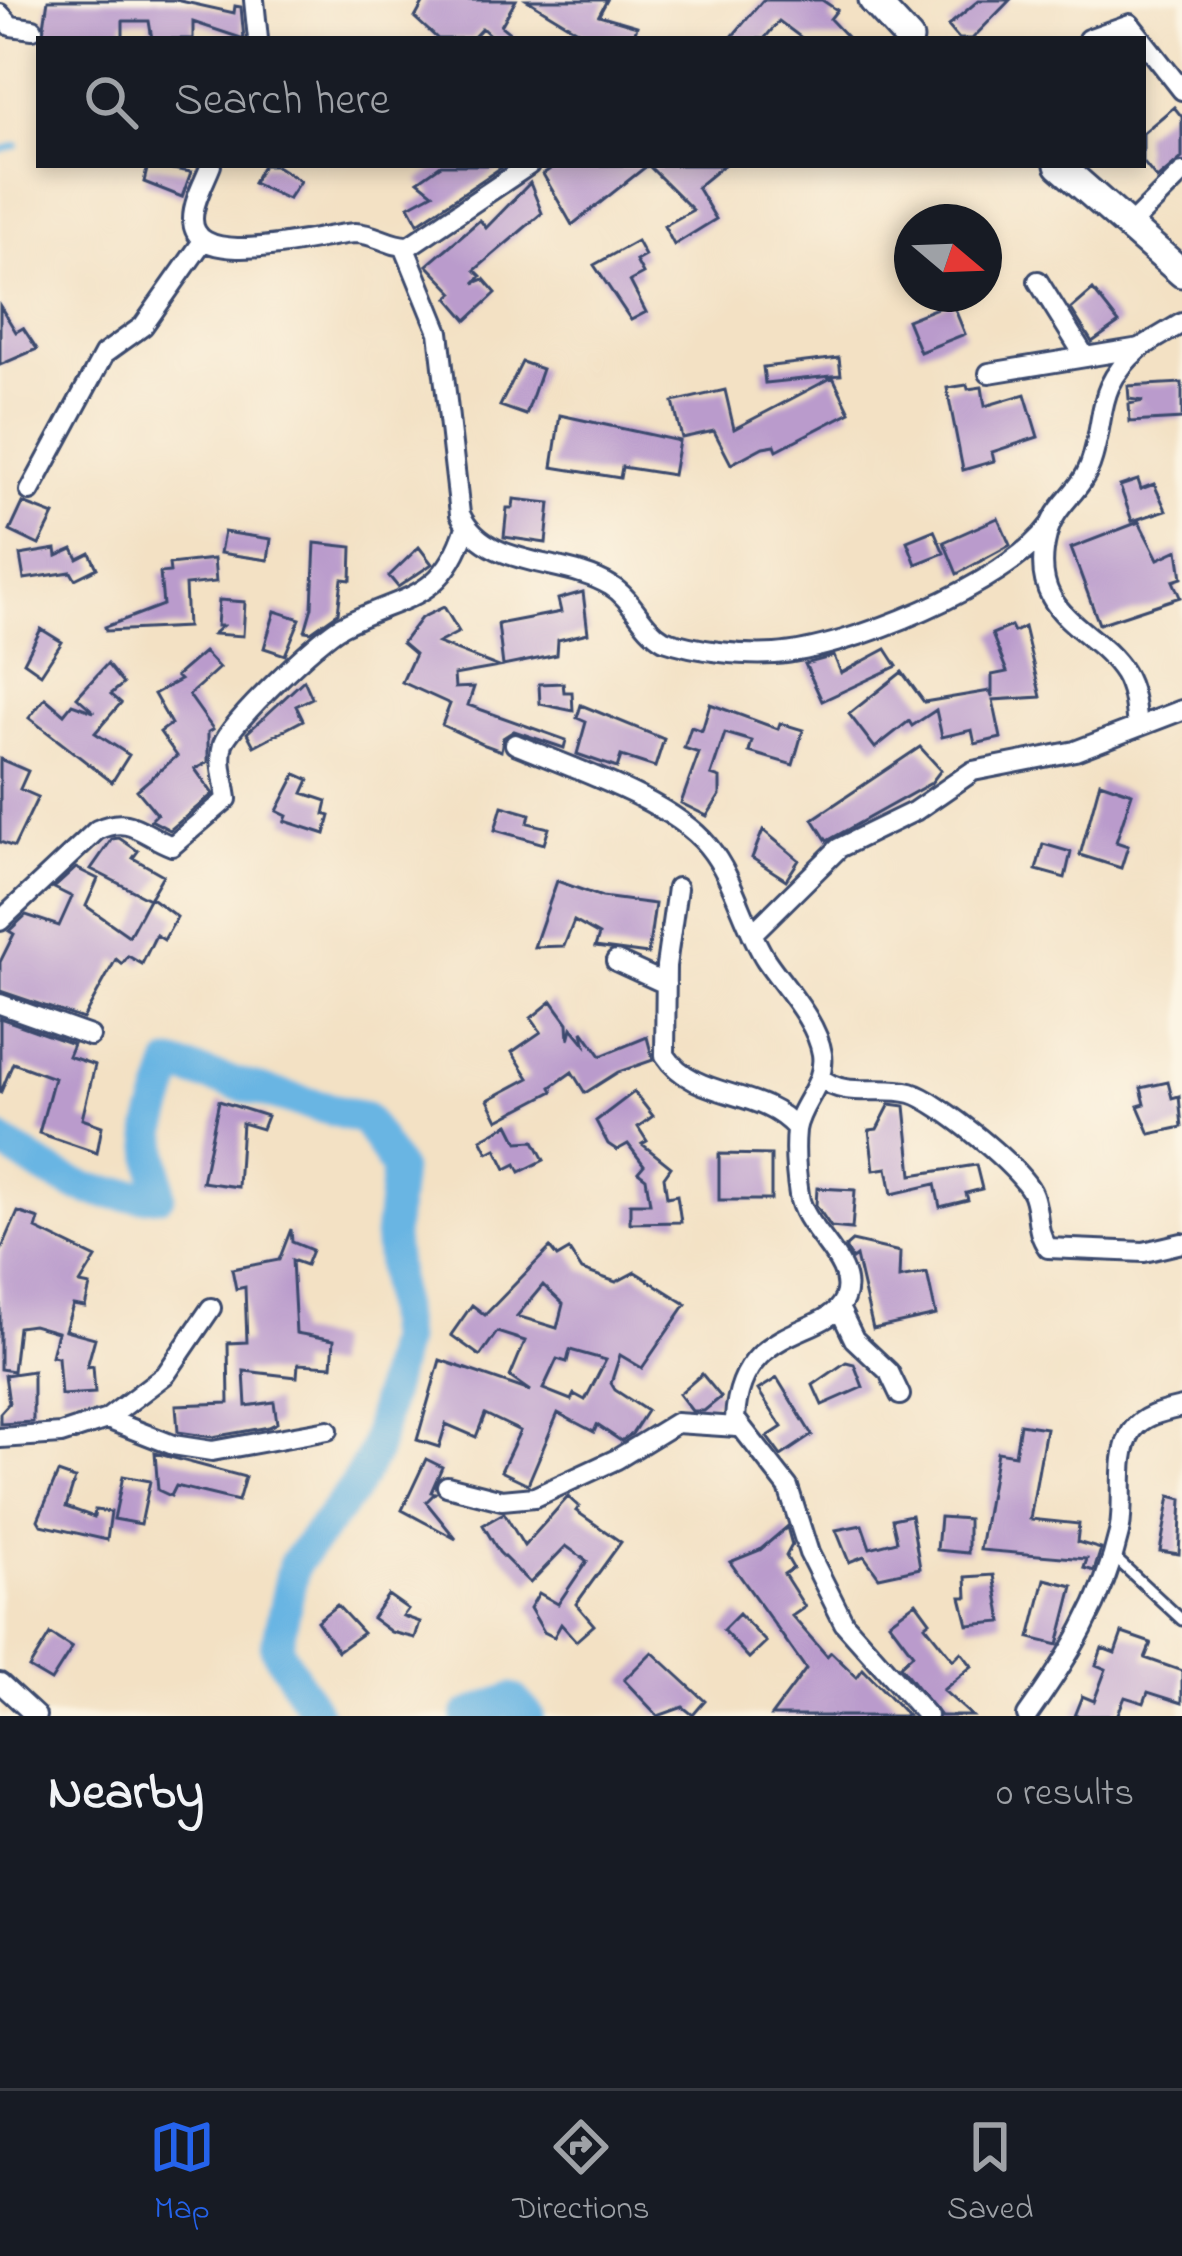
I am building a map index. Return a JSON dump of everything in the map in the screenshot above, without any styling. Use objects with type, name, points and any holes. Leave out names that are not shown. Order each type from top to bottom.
[{"type":"main road","points":[[873,0],[906,36]]},
{"type":"main road","points":[[1063,168],[1182,273]]},
{"type":"street","points":[[254,0],[257,36]]},
{"type":"street","points":[[0,14],[11,26],[33,29]]},
{"type":"street","points":[[1097,36],[1130,25],[1139,36]]},
{"type":"street","points":[[1146,45],[1182,90]]},
{"type":"street","points":[[210,168],[193,220],[203,241],[234,251],[359,233],[404,246],[428,237],[525,168]]},
{"type":"street","points":[[1130,225],[1182,173]]},
{"type":"street","points":[[30,491],[104,354],[143,326],[203,241]]},
{"type":"street","points":[[404,246],[439,332],[460,514],[466,527],[488,547],[607,583],[649,631],[664,640],[775,654],[866,630],[1005,570],[1049,526],[1092,461],[1095,424],[1111,380],[1140,348],[1182,323]]},
{"type":"street","points":[[1038,281],[1084,355]]},
{"type":"street","points":[[989,373],[1140,348]]},
{"type":"street","points":[[1049,526],[1045,572],[1057,606],[1120,668],[1133,695],[1137,727]]},
{"type":"street","points":[[0,921],[27,890],[97,830],[115,821],[132,823],[172,846],[202,824],[227,799],[221,753],[239,718],[333,631],[396,607],[449,569],[466,527]]},
{"type":"street","points":[[752,934],[826,857],[915,811],[951,783],[994,765],[1075,751],[1182,710]]},
{"type":"street","points":[[514,744],[627,794],[695,833],[710,847],[752,934],[818,1041],[821,1078],[796,1128],[799,1200],[845,1273],[846,1295],[839,1308],[771,1345],[749,1367],[736,1395],[737,1427],[788,1487],[809,1553],[844,1623],[927,1716]]},
{"type":"street","points":[[676,888],[663,1047],[670,1062],[712,1089],[781,1110],[796,1128]]},
{"type":"street","points":[[616,961],[666,985]]},
{"type":"street","points":[[0,1004],[90,1036]]},
{"type":"street","points":[[821,1078],[834,1090],[914,1094],[943,1111],[1022,1176],[1034,1196],[1037,1232],[1048,1248],[1144,1252],[1182,1243]]},
{"type":"street","points":[[0,1438],[61,1434],[107,1419],[166,1374],[211,1308]]},
{"type":"street","points":[[839,1308],[854,1339],[889,1372],[900,1395]]},
{"type":"street","points":[[1027,1716],[1073,1650],[1105,1586],[1133,1430],[1155,1414],[1182,1407]]},
{"type":"street","points":[[107,1419],[173,1445],[212,1451],[328,1430]]},
{"type":"street","points":[[446,1486],[502,1500],[535,1498],[617,1459],[676,1423],[737,1427]]},
{"type":"street","points":[[0,1683],[36,1716]]},
{"type":"lane","points":[[1113,1556],[1182,1620]]},
{"type":"building","points":[[48,0],[176,0],[234,13],[235,6],[241,7],[244,36],[193,22],[193,36],[152,36],[149,21],[123,21],[123,36],[42,36]]},
{"type":"building","points":[[425,0],[516,0],[501,26],[513,36],[491,36],[482,28],[475,36],[435,36],[415,18]]},
{"type":"building","points":[[527,0],[607,0],[599,15],[637,26],[634,36],[586,36]]},
{"type":"building","points":[[763,0],[822,0],[837,10],[830,19],[846,36],[799,36],[779,21],[766,36],[733,36]]},
{"type":"building","points":[[979,0],[1010,0],[975,36],[956,36],[948,26]]},
{"type":"building","points":[[1174,107],[1182,117],[1182,158],[1157,179],[1146,166],[1146,130]]},
{"type":"building","points":[[147,168],[191,172],[182,197],[144,182]]},
{"type":"building","points":[[261,168],[280,168],[300,181],[288,199],[253,183]]},
{"type":"building","points":[[437,168],[500,168],[418,223],[409,206],[433,193],[418,181]]},
{"type":"building","points":[[552,168],[644,168],[572,225],[543,174]]},
{"type":"building","points":[[651,168],[720,168],[697,187],[716,219],[674,245],[664,226],[693,210]]},
{"type":"building","points":[[530,183],[542,213],[475,270],[481,276],[474,283],[484,279],[496,293],[467,320],[448,298],[454,293],[427,265],[480,220],[486,228]]},
{"type":"building","points":[[637,241],[645,256],[636,261],[643,274],[630,281],[646,312],[631,320],[594,265]]},
{"type":"building","points":[[1093,290],[1119,323],[1092,342],[1071,309]]},
{"type":"building","points":[[0,306],[16,332],[23,328],[37,349],[0,365]]},
{"type":"building","points":[[927,312],[956,312],[965,334],[920,352],[907,320]]},
{"type":"building","points":[[839,358],[841,375],[765,383],[763,367]]},
{"type":"building","points":[[522,362],[542,369],[526,415],[500,406]]},
{"type":"building","points":[[833,377],[850,412],[777,450],[775,445],[763,447],[731,464],[714,431],[682,438],[673,402],[725,390],[734,429]]},
{"type":"building","points":[[1182,383],[1182,419],[1130,422],[1129,404],[1143,401],[1129,399],[1128,386]]},
{"type":"building","points":[[967,385],[968,389],[982,387],[985,406],[1025,394],[1038,437],[992,452],[994,461],[963,470],[947,388]]},
{"type":"building","points":[[560,415],[679,441],[673,475],[622,467],[620,478],[552,467]]},
{"type":"building","points":[[1138,480],[1141,489],[1154,484],[1166,510],[1132,521],[1120,486]]},
{"type":"building","points":[[514,499],[550,503],[546,543],[504,537],[507,508],[513,508]]},
{"type":"building","points":[[23,503],[54,515],[39,545],[10,531]]},
{"type":"building","points":[[998,518],[1010,545],[957,574],[944,542]]},
{"type":"building","points":[[1139,522],[1158,559],[1178,550],[1182,578],[1173,581],[1180,597],[1099,624],[1071,548]]},
{"type":"building","points":[[934,530],[944,553],[916,564],[907,541]]},
{"type":"building","points":[[224,532],[271,539],[268,560],[220,553]]},
{"type":"building","points":[[315,543],[352,547],[351,580],[342,579],[338,613],[311,632],[305,631],[312,607]]},
{"type":"building","points":[[419,547],[432,564],[398,587],[389,576]]},
{"type":"building","points":[[56,549],[57,556],[73,549],[78,559],[90,553],[97,568],[75,579],[71,572],[24,579],[20,555]]},
{"type":"building","points":[[214,559],[216,582],[185,585],[187,627],[106,631],[105,627],[163,605],[160,573],[170,572],[169,564]]},
{"type":"building","points":[[583,592],[588,633],[558,640],[557,655],[503,666],[498,624],[561,612],[558,599]]},
{"type":"building","points":[[219,600],[245,602],[243,636],[213,634],[222,626],[217,626]]},
{"type":"building","points":[[444,607],[459,632],[438,643],[499,667],[454,675],[455,688],[474,687],[468,705],[566,740],[564,748],[514,731],[503,738],[501,751],[485,745],[442,725],[450,704],[402,682],[415,654],[402,643],[421,618]]},
{"type":"building","points":[[275,611],[300,619],[285,655],[264,648]]},
{"type":"building","points":[[1011,626],[1014,632],[1024,627],[1041,697],[993,700],[1001,738],[975,744],[972,730],[942,737],[936,710],[912,726],[909,721],[875,748],[849,714],[902,672],[924,702],[990,691],[992,697],[992,675],[1007,672],[992,634]]},
{"type":"building","points":[[41,629],[62,642],[41,674],[24,662]]},
{"type":"building","points":[[886,649],[897,666],[822,701],[805,664],[834,656],[841,673]]},
{"type":"building","points":[[204,652],[219,668],[189,695],[213,729],[208,732],[208,762],[195,769],[213,794],[170,830],[151,820],[157,814],[137,790],[177,756],[160,732],[171,724],[154,694],[180,680],[176,676]]},
{"type":"building","points":[[107,664],[123,684],[111,694],[121,703],[95,733],[129,755],[112,782],[29,718],[45,698],[64,714],[72,704],[94,712],[77,697]]},
{"type":"building","points":[[304,680],[312,698],[296,706],[303,720],[254,746],[247,733]]},
{"type":"building","points":[[563,683],[564,692],[572,692],[573,711],[540,704],[539,684]]},
{"type":"building","points":[[710,704],[778,729],[780,723],[803,730],[793,765],[749,752],[752,741],[725,733],[711,775],[720,778],[720,795],[707,816],[681,803],[699,753],[684,748],[691,727],[702,731]]},
{"type":"building","points":[[581,705],[664,739],[655,767],[621,756],[617,768],[577,754],[586,722],[577,718]]},
{"type":"building","points":[[920,747],[941,770],[931,783],[827,841],[813,819]]},
{"type":"building","points":[[0,759],[28,771],[20,789],[38,797],[14,847],[0,842]]},
{"type":"building","points":[[296,774],[309,780],[303,793],[327,801],[324,814],[330,816],[325,834],[285,821],[287,816],[277,811]]},
{"type":"building","points":[[1100,782],[1132,793],[1116,842],[1128,846],[1121,868],[1080,855]]},
{"type":"building","points":[[502,806],[530,814],[528,823],[549,828],[544,844],[495,830]]},
{"type":"building","points":[[763,830],[799,860],[786,880],[752,858]]},
{"type":"building","points":[[119,838],[138,851],[133,858],[163,875],[149,899],[91,869],[112,839]]},
{"type":"building","points":[[1043,844],[1071,852],[1065,878],[1036,870]]},
{"type":"building","points":[[76,868],[98,879],[86,906],[129,936],[150,897],[177,917],[164,940],[156,935],[142,964],[128,956],[122,964],[116,959],[83,1019],[0,991],[0,962],[14,934],[9,931],[26,915],[59,926],[72,897],[54,888]]},
{"type":"building","points":[[557,881],[602,897],[655,904],[648,954],[595,947],[599,935],[574,921],[564,946],[534,947]]},
{"type":"building","points":[[552,1001],[568,1023],[569,1040],[572,1028],[585,1044],[583,1031],[601,1056],[647,1037],[653,1060],[618,1072],[585,1093],[572,1072],[551,1087],[553,1091],[498,1120],[488,1100],[529,1078],[512,1052],[541,1032],[531,1018]]},
{"type":"building","points":[[0,1018],[73,1044],[68,1056],[95,1065],[82,1119],[102,1126],[97,1153],[39,1133],[54,1078],[13,1063],[0,1094]]},
{"type":"building","points":[[1168,1082],[1172,1098],[1179,1096],[1182,1127],[1150,1134],[1138,1106],[1145,1104],[1141,1088]]},
{"type":"building","points":[[634,1092],[653,1116],[638,1127],[647,1141],[642,1144],[671,1167],[664,1177],[667,1197],[677,1195],[681,1222],[630,1223],[630,1203],[650,1203],[646,1178],[638,1172],[644,1165],[628,1144],[617,1150],[608,1144],[596,1121]]},
{"type":"building","points":[[219,1101],[267,1116],[262,1129],[242,1123],[238,1187],[202,1182]]},
{"type":"building","points":[[890,1104],[905,1106],[912,1175],[976,1165],[982,1189],[966,1193],[968,1200],[940,1207],[935,1184],[892,1194],[887,1168],[874,1170],[869,1130],[877,1129]]},
{"type":"building","points":[[509,1124],[518,1142],[534,1141],[544,1160],[520,1172],[516,1164],[506,1169],[496,1149],[488,1153],[481,1139]]},
{"type":"building","points":[[719,1154],[771,1155],[771,1200],[719,1200]]},
{"type":"building","points":[[817,1188],[855,1190],[852,1229],[831,1227],[816,1205]]},
{"type":"building","points":[[18,1212],[39,1219],[36,1229],[96,1258],[80,1284],[90,1286],[85,1307],[73,1305],[65,1330],[95,1338],[87,1367],[93,1366],[95,1393],[61,1395],[58,1357],[51,1356],[57,1332],[33,1325],[18,1327],[13,1371],[0,1369],[0,1253]]},
{"type":"building","points":[[291,1229],[292,1242],[312,1250],[306,1265],[292,1260],[296,1333],[334,1340],[332,1366],[298,1364],[297,1377],[244,1371],[246,1406],[274,1402],[277,1423],[269,1427],[212,1437],[178,1432],[176,1405],[229,1403],[228,1343],[247,1342],[245,1287],[236,1289],[232,1269],[279,1260]]},
{"type":"building","points":[[852,1241],[900,1252],[899,1278],[927,1273],[936,1315],[873,1329],[856,1256],[852,1259],[845,1247]]},
{"type":"building","points":[[550,1248],[557,1257],[569,1250],[582,1270],[616,1282],[635,1272],[686,1304],[642,1368],[620,1355],[611,1383],[647,1411],[632,1434],[621,1441],[597,1425],[594,1432],[558,1413],[528,1484],[501,1471],[520,1431],[485,1414],[476,1437],[446,1424],[439,1447],[417,1440],[440,1360],[530,1391],[510,1377],[525,1341],[497,1332],[480,1356],[451,1335],[472,1305],[485,1315]],"holes":[[[543,1285],[563,1304],[557,1328],[517,1316]],[[570,1350],[606,1360],[585,1400],[543,1389],[557,1359],[567,1362]]]},
{"type":"building","points":[[846,1362],[854,1364],[863,1387],[822,1405],[813,1385]]},
{"type":"building","points":[[33,1371],[33,1422],[0,1424],[0,1413],[9,1403],[5,1375]]},
{"type":"building","points":[[702,1374],[721,1397],[704,1411],[692,1411],[679,1394]]},
{"type":"building","points":[[777,1378],[812,1435],[781,1456],[767,1437],[782,1427],[758,1390]]},
{"type":"building","points":[[1020,1424],[1046,1428],[1030,1519],[1079,1524],[1077,1542],[1101,1549],[1094,1571],[1084,1568],[1087,1559],[980,1550],[997,1452],[1015,1455]]},
{"type":"building","points":[[155,1453],[245,1477],[238,1501],[176,1486],[171,1496],[158,1490]]},
{"type":"building","points":[[426,1459],[442,1467],[431,1492],[435,1493],[426,1502],[456,1539],[402,1510]]},
{"type":"building","points":[[58,1473],[75,1479],[66,1507],[94,1517],[95,1510],[111,1512],[107,1540],[41,1525],[38,1520]]},
{"type":"building","points":[[123,1476],[150,1481],[141,1524],[114,1519]]},
{"type":"building","points":[[1170,1496],[1182,1499],[1179,1554],[1160,1551]]},
{"type":"building","points":[[568,1497],[579,1507],[576,1511],[621,1542],[576,1604],[594,1625],[576,1641],[561,1624],[554,1637],[544,1632],[530,1608],[539,1593],[558,1604],[587,1561],[566,1546],[530,1583],[499,1552],[483,1525],[504,1513],[524,1546]]},
{"type":"building","points":[[911,1515],[920,1568],[879,1577],[864,1556],[849,1562],[836,1530],[862,1525],[870,1548],[897,1541],[892,1519]]},
{"type":"building","points":[[940,1517],[968,1519],[968,1553],[937,1550]]},
{"type":"building","points":[[787,1527],[792,1545],[786,1556],[793,1568],[784,1574],[805,1607],[792,1616],[827,1656],[831,1652],[857,1677],[863,1669],[908,1716],[771,1716],[806,1669],[730,1562],[760,1550]]},
{"type":"building","points":[[994,1575],[1002,1622],[968,1625],[961,1597],[967,1597],[966,1577]]},
{"type":"building","points":[[1045,1579],[1073,1586],[1058,1645],[1030,1638]]},
{"type":"building","points":[[388,1595],[408,1609],[403,1616],[420,1622],[415,1638],[391,1632],[372,1618]]},
{"type":"building","points":[[916,1602],[930,1621],[925,1625],[953,1660],[961,1652],[972,1666],[943,1690],[972,1716],[940,1716],[900,1666],[913,1654],[889,1622]]},
{"type":"building","points":[[337,1605],[363,1633],[338,1651],[317,1621]]},
{"type":"building","points":[[739,1614],[766,1642],[749,1658],[723,1630]]},
{"type":"building","points":[[1122,1633],[1151,1643],[1145,1658],[1182,1671],[1182,1703],[1148,1692],[1144,1703],[1125,1697],[1117,1716],[1074,1716],[1082,1696],[1094,1701],[1106,1669],[1096,1665],[1102,1648],[1115,1653]]},
{"type":"building","points":[[50,1634],[72,1648],[51,1681],[29,1668]]},
{"type":"building","points":[[652,1652],[705,1701],[693,1715],[683,1707],[658,1716],[624,1680]]},
{"type":"waterway","points":[[0,150],[17,145]]},
{"type":"waterway","points":[[0,1141],[75,1184],[112,1194],[159,1194],[152,1130],[172,1066],[365,1119],[397,1170],[390,1236],[400,1341],[374,1452],[352,1491],[294,1564],[276,1648],[317,1716]]},
{"type":"waterway","points":[[468,1716],[512,1699],[528,1716]]}]
